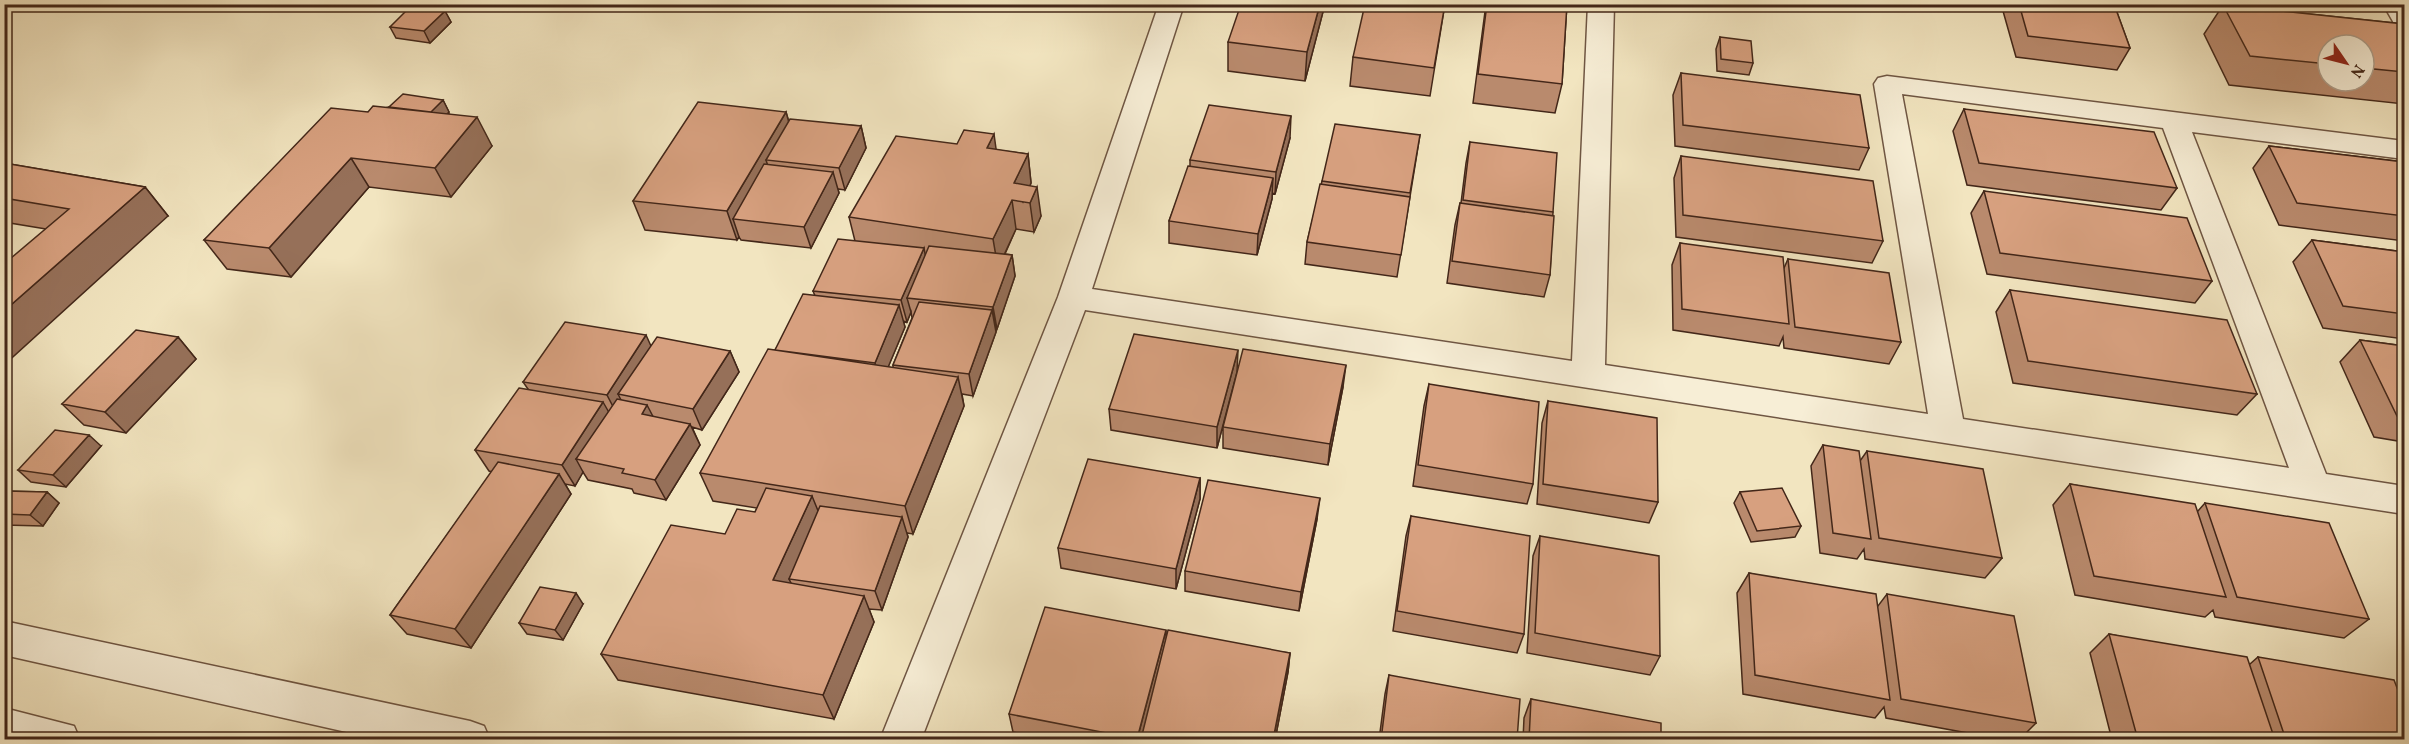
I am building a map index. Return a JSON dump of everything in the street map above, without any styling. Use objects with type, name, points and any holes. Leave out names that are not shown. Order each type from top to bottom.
[{"type":"street","points":[[900,740],[1074,297],[1173,4]]},
{"type":"street","points":[[1588,375],[1601,4]]},
{"type":"street","points":[[2395,4],[2404,20]]},
{"type":"street","points":[[1948,430],[1887,84],[2404,150]]},
{"type":"street","points":[[2174,121],[2313,486]]},
{"type":"street","points":[[1074,297],[2404,500]]},
{"type":"street","points":[[4,638],[470,740]]},
{"type":"street","points":[[4,727],[60,740]]},
{"type":"building","points":[[1241,4],[1320,4],[1307,52],[1228,42]]},
{"type":"building","points":[[1365,4],[1445,4],[1434,68],[1353,57]]},
{"type":"building","points":[[1487,4],[1567,4],[1562,84],[1478,74]]},
{"type":"building","points":[[2019,4],[2114,4],[2130,48],[2028,36]]},
{"type":"building","points":[[2223,5],[2404,24],[2404,72],[2376,69],[2376,33],[2316,33],[2316,63],[2250,56]]},
{"type":"building","points":[[411,6],[445,11],[424,31],[390,27]]},
{"type":"building","points":[[1720,37],[1751,41],[1753,63],[1721,59]]},
{"type":"building","points":[[1681,73],[1860,95],[1869,148],[1683,125]]},
{"type":"building","points":[[403,94],[443,100],[431,112],[389,107]]},
{"type":"building","points":[[698,102],[786,112],[727,211],[633,201]]},
{"type":"building","points":[[1209,105],[1291,116],[1276,172],[1190,160]]},
{"type":"building","points":[[373,106],[477,117],[435,168],[351,158],[269,248],[204,240],[331,108],[368,112]]},
{"type":"building","points":[[1964,109],[2154,132],[2177,188],[1979,163]]},
{"type":"building","points":[[790,119],[861,126],[839,168],[766,160]]},
{"type":"building","points":[[1335,124],[1420,135],[1410,193],[1322,181]]},
{"type":"building","points":[[964,130],[994,134],[987,148],[1028,154],[1014,183],[1037,187],[1030,203],[1012,200],[993,239],[849,217],[896,136],[957,144]]},
{"type":"building","points":[[1470,142],[1557,153],[1553,212],[1463,200]]},
{"type":"building","points":[[2269,146],[2404,162],[2404,216],[2297,203]]},
{"type":"building","points":[[1681,156],[1873,181],[1883,241],[1683,215]]},
{"type":"building","points":[[4,163],[145,187],[4,311],[4,264],[69,209],[4,198]]},
{"type":"building","points":[[764,164],[833,172],[804,227],[733,219]]},
{"type":"building","points":[[1188,166],[1273,178],[1258,234],[1169,221]]},
{"type":"building","points":[[1320,184],[1410,197],[1401,255],[1307,242]]},
{"type":"building","points":[[1984,191],[2187,218],[2212,281],[2000,253]]},
{"type":"building","points":[[1460,203],[1554,216],[1550,275],[1452,261]]},
{"type":"building","points":[[838,239],[924,248],[901,300],[813,291]]},
{"type":"building","points":[[2312,240],[2404,252],[2404,314],[2343,306]]},
{"type":"building","points":[[1680,243],[1783,257],[1789,324],[1682,309]]},
{"type":"building","points":[[929,246],[1012,255],[993,307],[907,298]]},
{"type":"building","points":[[1788,259],[1889,273],[1901,342],[1795,327]]},
{"type":"building","points":[[2010,290],[2227,320],[2257,394],[2028,361]]},
{"type":"building","points":[[803,294],[899,305],[875,363],[775,350]]},
{"type":"building","points":[[919,302],[992,310],[969,374],[893,365]]},
{"type":"building","points":[[565,322],[646,335],[607,395],[523,382]]},
{"type":"building","points":[[136,330],[178,337],[105,412],[62,404]]},
{"type":"building","points":[[1134,334],[1238,350],[1217,427],[1109,409]]},
{"type":"building","points":[[657,337],[730,351],[693,409],[618,394]]},
{"type":"building","points":[[2360,340],[2404,346],[2404,417],[2397,416]]},
{"type":"building","points":[[768,349],[958,377],[905,506],[700,473]]},
{"type":"building","points":[[1243,349],[1346,365],[1330,444],[1223,427]]},
{"type":"building","points":[[1429,384],[1539,402],[1533,484],[1418,465]]},
{"type":"building","points":[[519,388],[603,402],[562,465],[475,450]]},
{"type":"building","points":[[617,399],[647,405],[642,414],[690,424],[655,480],[622,473],[624,469],[576,459]]},
{"type":"building","points":[[1548,401],[1657,418],[1658,502],[1543,484]]},
{"type":"building","points":[[55,430],[89,435],[53,475],[18,470]]},
{"type":"building","points":[[1823,445],[1859,451],[1871,539],[1833,533]]},
{"type":"building","points":[[1867,451],[1983,469],[2002,558],[1879,538]]},
{"type":"building","points":[[1088,459],[1200,478],[1176,569],[1058,548]]},
{"type":"building","points":[[498,462],[559,474],[455,629],[390,615]]},
{"type":"building","points":[[1208,480],[1320,498],[1301,592],[1185,571]]},
{"type":"building","points":[[2070,484],[2195,504],[2226,597],[2094,576]]},
{"type":"building","points":[[766,488],[812,496],[773,580],[864,596],[823,695],[601,654],[671,525],[725,534],[737,509],[755,512]]},
{"type":"building","points":[[1782,488],[1801,526],[1757,531],[1740,492]]},
{"type":"building","points":[[4,491],[47,492],[30,515],[4,514]]},
{"type":"building","points":[[2205,503],[2329,523],[2369,619],[2237,597]]},
{"type":"building","points":[[820,506],[902,517],[875,591],[789,579]]},
{"type":"building","points":[[1411,516],[1530,536],[1524,634],[1397,611]]},
{"type":"building","points":[[1540,536],[1659,556],[1660,656],[1535,633]]},
{"type":"building","points":[[1749,573],[1876,594],[1890,700],[1755,675]]},
{"type":"building","points":[[540,587],[576,593],[555,630],[519,623]]},
{"type":"building","points":[[1887,594],[2014,616],[2036,723],[1901,699]]},
{"type":"building","points":[[1045,607],[1166,630],[1137,739],[1009,714]]},
{"type":"building","points":[[1168,630],[1290,653],[1273,740],[1141,739]]},
{"type":"building","points":[[2109,634],[2247,657],[2275,740],[2138,740]]},
{"type":"building","points":[[2258,657],[2394,680],[2404,706],[2404,740],[2286,740]]},
{"type":"building","points":[[1389,675],[1520,699],[1517,740],[1381,740]]},
{"type":"building","points":[[1531,699],[1661,723],[1661,740],[1529,740]]}]
